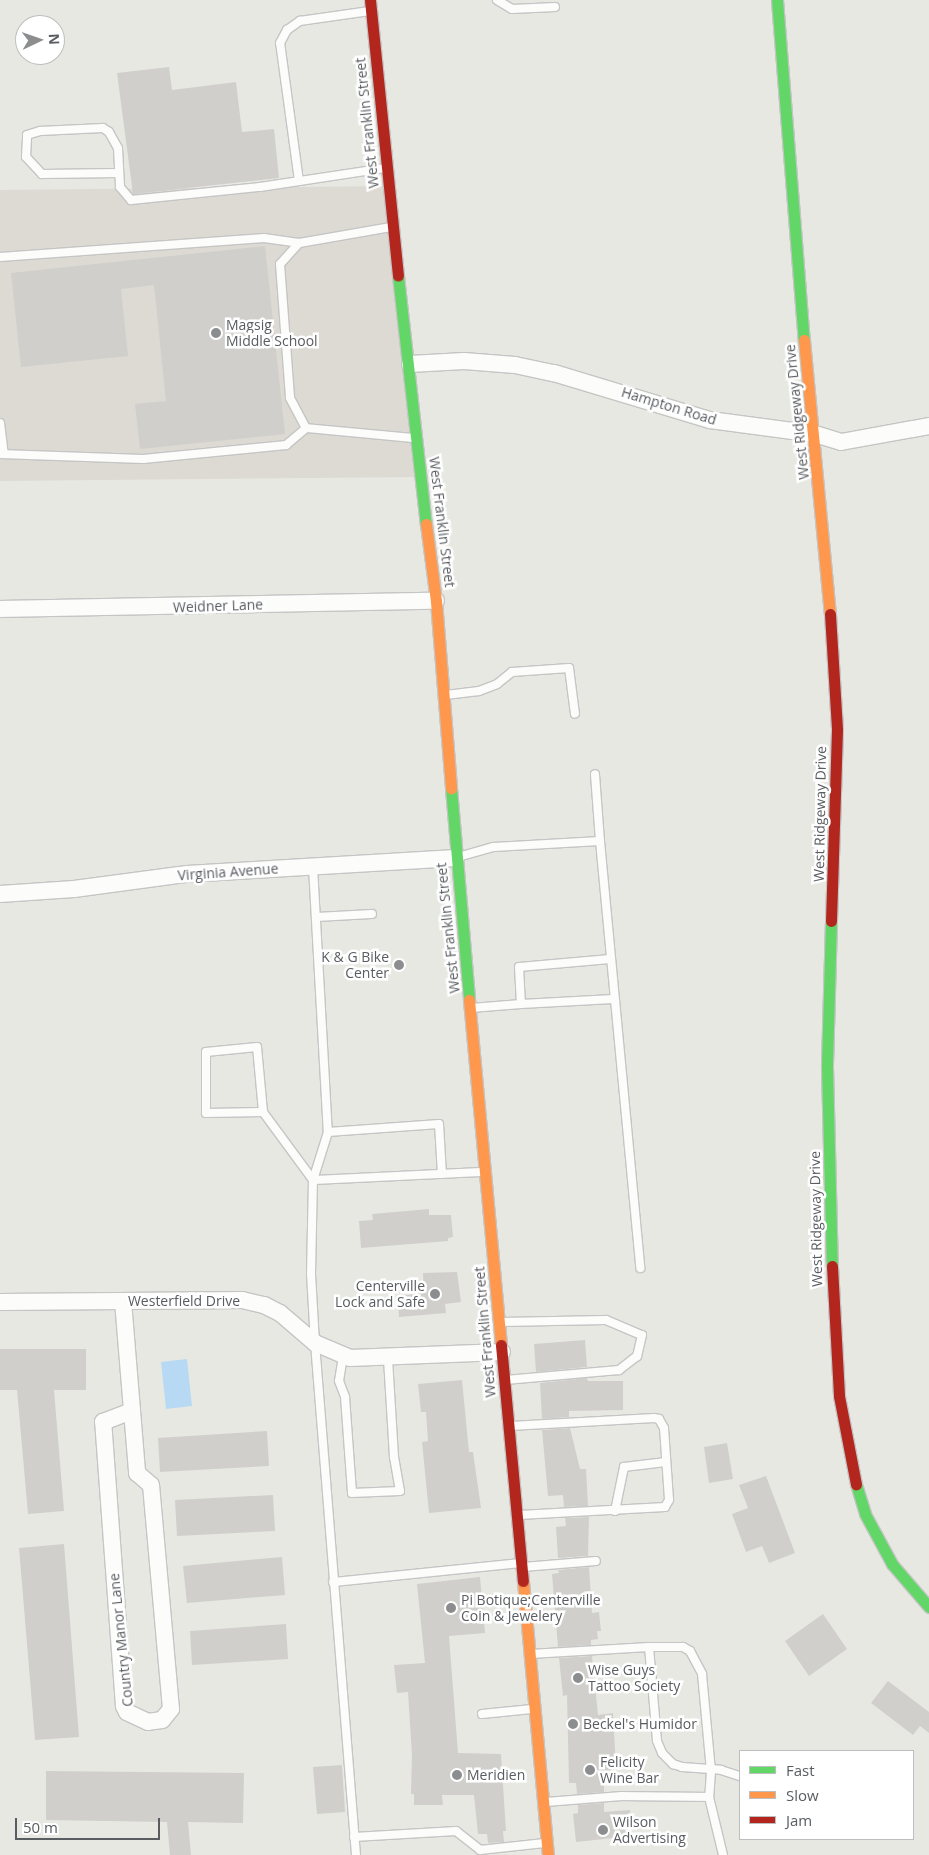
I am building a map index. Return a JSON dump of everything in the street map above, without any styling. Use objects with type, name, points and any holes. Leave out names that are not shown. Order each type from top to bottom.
[{"type":"main road","name":"West Ridgeway Drive","points":[[777,0],[803,326],[815,434],[834,651],[836,730],[827,1067],[833,1319],[839,1396],[850,1462],[865,1514],[892,1564],[929,1607]]},
{"type":"main road","name":"West Franklin Street","points":[[370,5],[410,364],[415,438],[436,601],[456,858],[548,1849]]},
{"type":"street","name":"Hampton Road","points":[[410,364],[464,361],[515,365],[554,373],[710,420],[815,434],[841,442],[929,426]]},
{"type":"street","name":"Weidner Lane","points":[[0,609],[436,601]]},
{"type":"street","name":"Virginia Avenue","points":[[0,894],[187,874],[456,858]]},
{"type":"street","name":"Westerfield Drive","points":[[0,1302],[242,1300],[264,1304],[280,1313],[315,1343],[344,1356],[388,1358],[502,1352]]},
{"type":"street","name":"Country Manor Lane","points":[[123,1301],[137,1473],[151,1484],[171,1709],[162,1720],[148,1722],[127,1712],[124,1706],[103,1422],[132,1412]]},
{"type":"lane","points":[[496,0],[512,10],[555,7]]},
{"type":"lane","points":[[299,181],[280,43],[287,30],[300,21],[370,5]]},
{"type":"lane","points":[[119,173],[42,174],[26,158],[27,135],[40,131],[103,128],[115,138],[119,173],[120,186],[131,200],[299,181],[387,168]]},
{"type":"lane","points":[[0,257],[264,238],[299,243],[395,226]]},
{"type":"lane","points":[[299,243],[280,264],[290,398],[306,428]]},
{"type":"lane","points":[[0,423],[2,454],[144,459],[286,445],[306,428],[415,438]]},
{"type":"lane","points":[[444,695],[479,691],[497,684],[512,672],[569,668],[575,714]]},
{"type":"lane","points":[[595,774],[613,999],[640,1268]]},
{"type":"lane","points":[[456,858],[494,846],[600,841]]},
{"type":"lane","points":[[313,867],[328,1132],[313,1180],[311,1274],[333,1582],[356,1855]]},
{"type":"lane","points":[[316,917],[372,914]]},
{"type":"lane","points":[[521,1004],[519,967],[610,960]]},
{"type":"lane","points":[[471,1008],[613,999]]},
{"type":"lane","points":[[263,1112],[206,1113],[206,1052],[257,1047],[263,1112],[313,1180]]},
{"type":"lane","points":[[328,1132],[439,1124],[442,1174]]},
{"type":"lane","points":[[313,1180],[486,1171]]},
{"type":"lane","points":[[499,1322],[606,1320],[642,1335],[638,1356],[619,1370],[504,1380]]},
{"type":"lane","points":[[344,1356],[339,1381],[345,1397],[352,1493],[400,1492],[388,1358]]},
{"type":"lane","points":[[508,1426],[654,1418],[659,1419],[664,1428],[668,1505],[658,1509],[517,1515]]},
{"type":"lane","points":[[615,1511],[624,1467],[666,1462]]},
{"type":"lane","points":[[333,1582],[521,1565],[596,1561]]},
{"type":"lane","points":[[649,1647],[657,1741],[662,1753],[673,1764],[711,1771],[721,1770],[739,1776]]},
{"type":"lane","points":[[530,1654],[649,1647],[684,1647],[695,1657],[702,1674],[711,1771],[709,1797],[723,1855]]},
{"type":"lane","points":[[482,1714],[534,1709]]},
{"type":"lane","points":[[543,1802],[622,1796],[709,1797]]},
{"type":"lane","points":[[354,1837],[456,1831],[480,1850],[548,1849]]},
{"type":"shaded area","points":[[388,186],[422,477],[0,481],[0,190]]},
{"type":"water","points":[[187,1359],[192,1406],[166,1409],[161,1362]]},
{"type":"building","points":[[169,67],[172,90],[236,82],[242,132],[274,129],[279,178],[133,194],[117,73]]},
{"type":"building","name":"Magsig Middle School","points":[[265,246],[285,434],[140,449],[135,404],[166,401],[154,285],[121,289],[128,356],[21,367],[11,273]]},
{"type":"building","points":[[429,1209],[429,1215],[451,1215],[453,1237],[448,1238],[448,1241],[361,1248],[359,1221],[373,1220],[372,1214]]},
{"type":"building","name":"Centerville Lock and Safe","points":[[457,1272],[461,1302],[445,1304],[446,1313],[399,1317],[398,1296],[424,1293],[423,1273]]},
{"type":"building","points":[[585,1340],[587,1367],[536,1372],[534,1344]]},
{"type":"building","points":[[0,1349],[86,1349],[86,1390],[54,1390],[64,1511],[28,1514],[17,1390],[0,1390]]},
{"type":"building","points":[[587,1378],[588,1381],[623,1381],[623,1410],[569,1411],[569,1417],[542,1419],[540,1383]]},
{"type":"building","points":[[462,1380],[469,1452],[473,1452],[481,1508],[429,1513],[422,1442],[428,1441],[426,1412],[421,1412],[418,1384]]},
{"type":"building","points":[[570,1428],[580,1469],[586,1469],[588,1506],[564,1507],[563,1495],[548,1496],[542,1430]]},
{"type":"building","points":[[267,1431],[269,1466],[160,1472],[158,1438]]},
{"type":"building","points":[[727,1443],[733,1479],[709,1483],[704,1447]]},
{"type":"building","points":[[766,1476],[795,1553],[769,1563],[762,1546],[746,1552],[732,1514],[748,1508],[739,1485]]},
{"type":"building","points":[[273,1495],[275,1531],[177,1536],[175,1500]]},
{"type":"building","points":[[589,1517],[588,1556],[558,1558],[556,1527],[566,1526],[565,1518]]},
{"type":"building","points":[[64,1544],[79,1737],[35,1740],[19,1548]]},
{"type":"building","points":[[282,1557],[285,1595],[187,1603],[183,1566]]},
{"type":"building","points":[[589,1567],[592,1613],[599,1612],[601,1631],[597,1631],[598,1639],[591,1640],[591,1645],[558,1647],[552,1574],[559,1573],[558,1570]]},
{"type":"building","points":[[480,1577],[485,1633],[449,1636],[458,1753],[501,1754],[506,1831],[503,1831],[504,1842],[488,1843],[487,1834],[478,1834],[474,1795],[442,1795],[443,1805],[414,1805],[414,1794],[411,1794],[412,1755],[408,1692],[397,1693],[394,1665],[425,1663],[417,1584]]},
{"type":"building","points":[[823,1614],[847,1649],[809,1676],[785,1641]]},
{"type":"building","points":[[286,1624],[288,1659],[192,1665],[190,1631]]},
{"type":"building","points":[[592,1656],[598,1715],[613,1713],[616,1768],[611,1769],[611,1781],[604,1781],[604,1792],[577,1794],[576,1783],[569,1783],[567,1695],[563,1696],[559,1658]]},
{"type":"building","points":[[888,1681],[929,1712],[929,1733],[920,1726],[913,1735],[871,1703]]},
{"type":"building","points":[[342,1765],[345,1812],[317,1814],[313,1767]]},
{"type":"building","points":[[46,1771],[244,1773],[243,1823],[188,1822],[191,1855],[170,1855],[167,1822],[46,1820]]},
{"type":"building","name":"Wilson Advertising","points":[[604,1803],[604,1812],[630,1810],[632,1836],[576,1842],[573,1814],[578,1813],[578,1805]]},
{"type":"traffic: fast","points":[[777,0],[804,340]]},
{"type":"traffic: fast","points":[[398,276],[426,524]]},
{"type":"traffic: fast","points":[[451,788],[469,1000]]},
{"type":"traffic: fast","points":[[831,921],[827,1067],[832,1266]]},
{"type":"traffic: fast","points":[[856,1484],[865,1514],[892,1564],[929,1607]]},
{"type":"traffic: slow","points":[[804,340],[830,614]]},
{"type":"traffic: slow","points":[[426,524],[436,601],[451,788]]},
{"type":"traffic: slow","points":[[469,1000],[501,1345]]},
{"type":"traffic: slow","points":[[523,1581],[548,1855]]},
{"type":"traffic: jam","points":[[370,0],[398,276]]},
{"type":"traffic: jam","points":[[830,614],[837,730],[831,921]]},
{"type":"traffic: jam","points":[[832,1266],[839,1396],[856,1484]]},
{"type":"traffic: jam","points":[[501,1345],[523,1581]]},
{"type":"place","name":"Magsig Middle School","points":[[216,333]]},
{"type":"place","name":"K & G Bike Center","points":[[399,965]]},
{"type":"place","name":"Centerville Lock and Safe","points":[[435,1294]]},
{"type":"place","name":"Pi Botique;Centerville Coin & Jewelery","points":[[451,1608]]},
{"type":"place","name":"Wise Guys Tattoo Society","points":[[578,1678]]},
{"type":"place","name":"Beckel's Humidor","points":[[573,1724]]},
{"type":"place","name":"Felicity Wine Bar","points":[[590,1770]]},
{"type":"place","name":"Meridien","points":[[457,1775]]},
{"type":"place","name":"Wilson Advertising","points":[[603,1830]]}]
